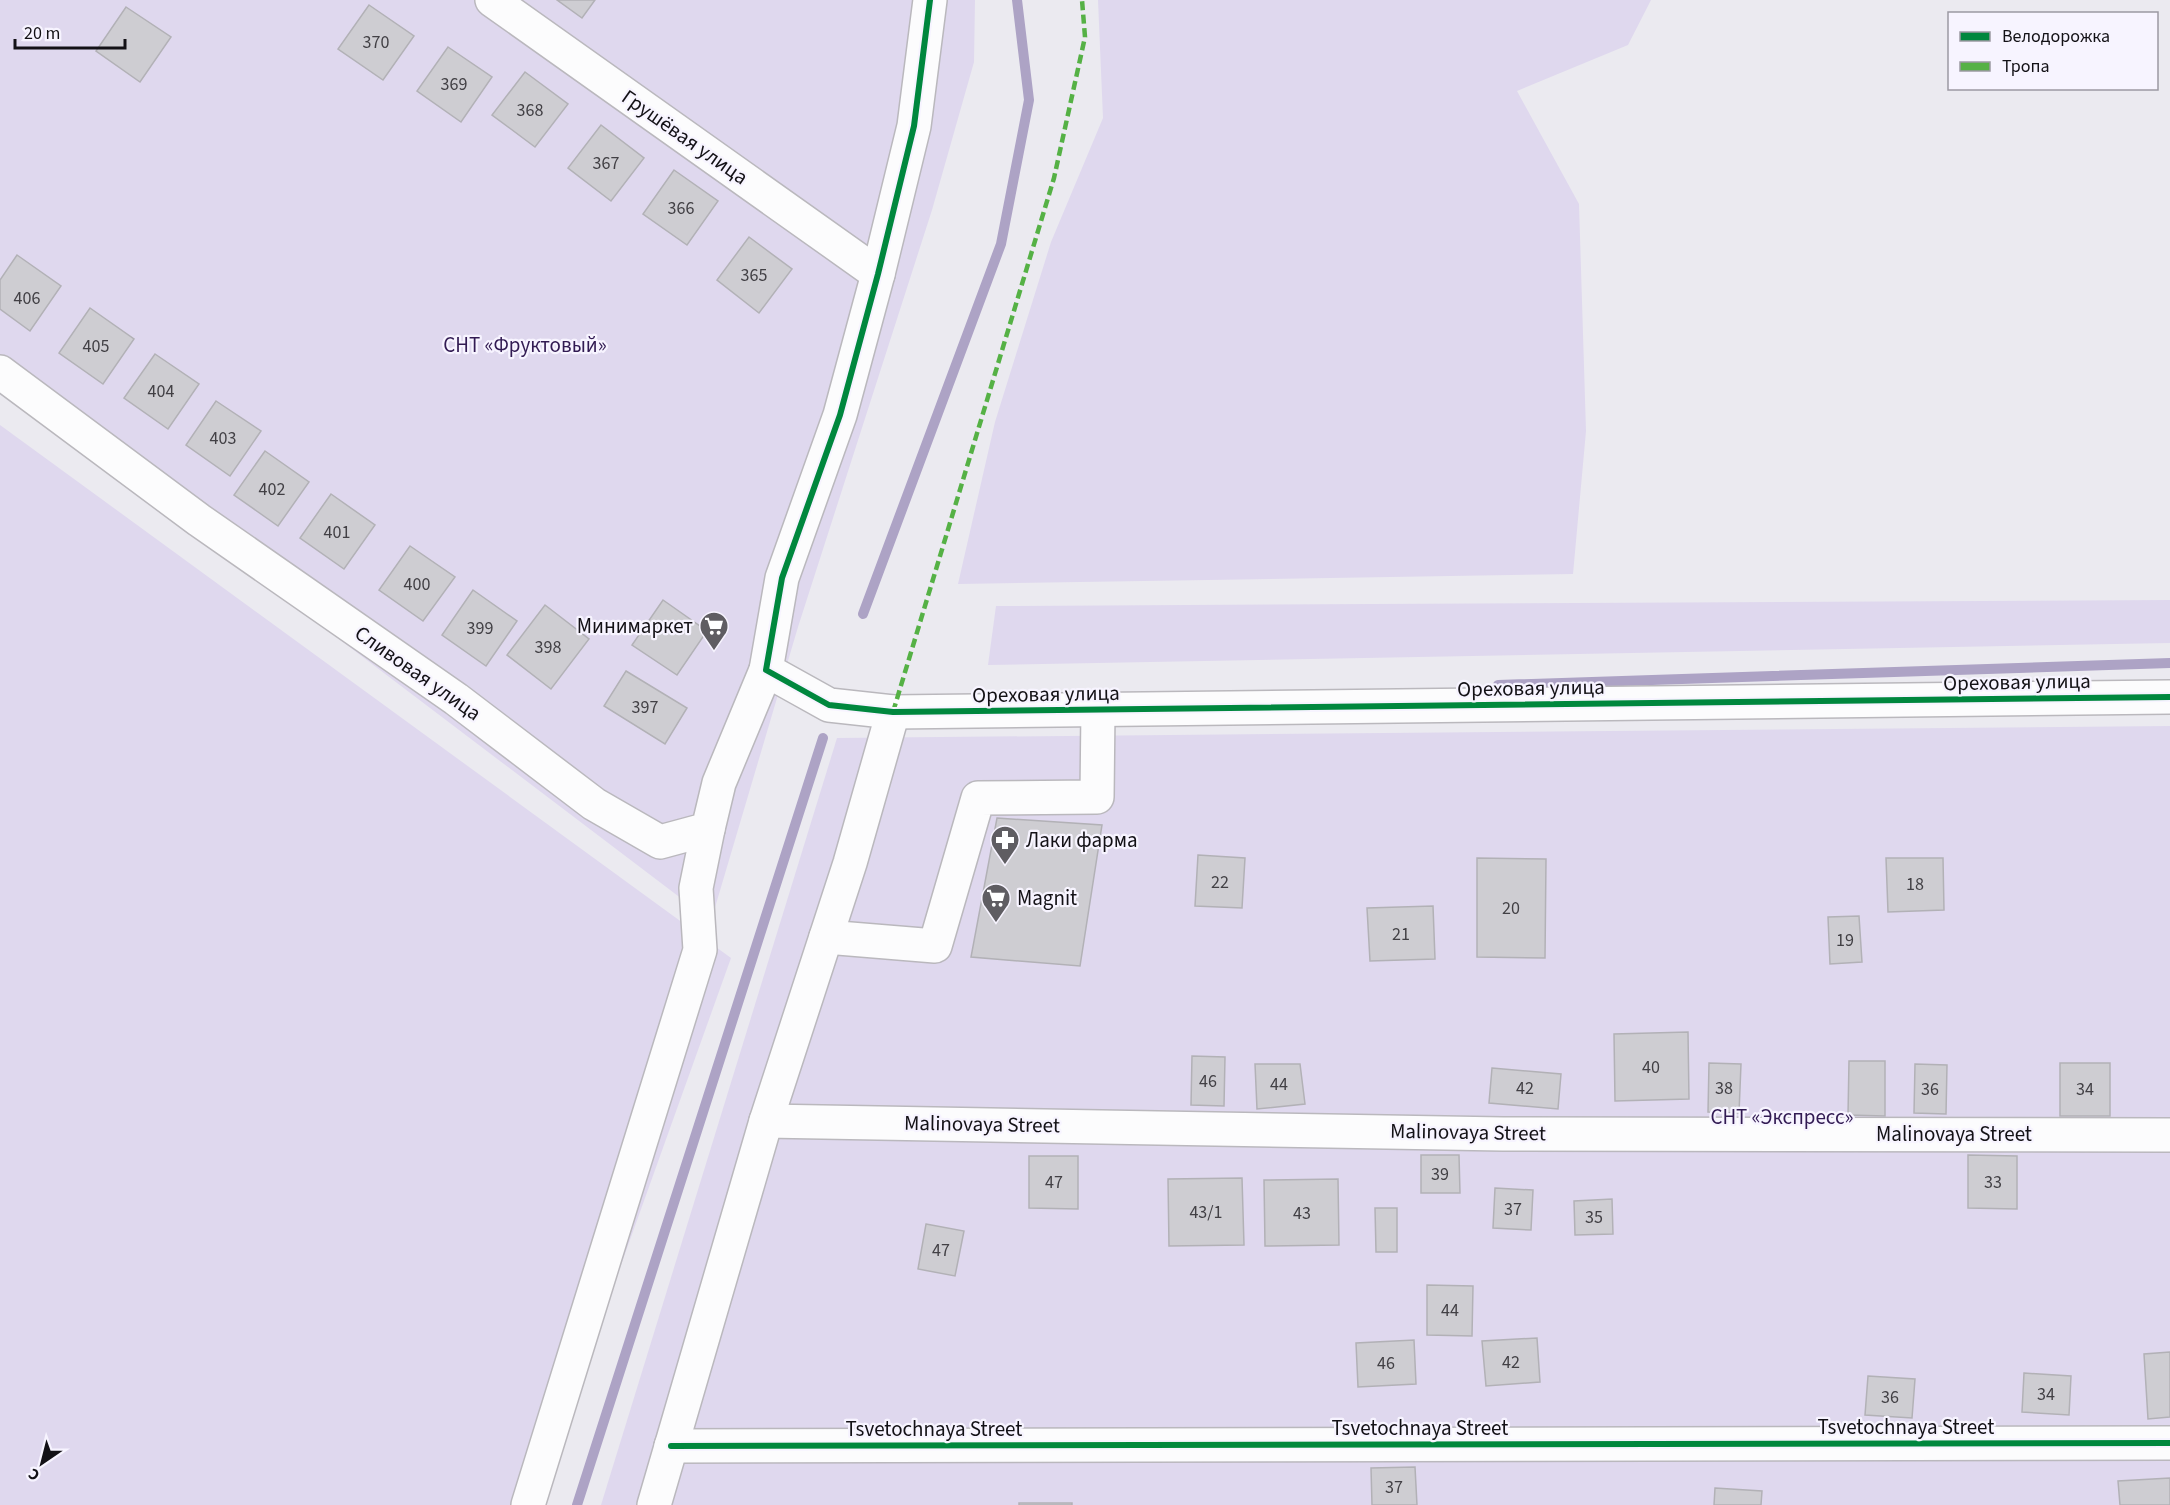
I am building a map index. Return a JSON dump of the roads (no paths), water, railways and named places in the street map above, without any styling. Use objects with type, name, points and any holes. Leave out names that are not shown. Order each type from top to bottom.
[{"type":"street","name":"Грушёвая улица","points":[[492,0],[878,274]]},
{"type":"street","points":[[528,1505],[700,950],[696,888],[719,783],[766,670],[782,578],[840,415],[878,274],[914,126],[930,0]]},
{"type":"street","name":"Сливовая улица","points":[[0,372],[200,520],[456,699],[594,804],[660,842],[708,829]]},
{"type":"street","name":"Ореховая улица","points":[[766,670],[829,705],[893,712],[2170,697]]},
{"type":"street","points":[[826,937],[935,946],[978,798],[1097,796],[1098,710]]},
{"type":"street","points":[[654,1505],[766,1120],[850,862],[893,712]]},
{"type":"street","name":"Malinovaya Street","points":[[766,1120],[1503,1134],[2170,1134]]},
{"type":"street","name":"Tsvetochnaya Street","points":[[671,1446],[2170,1443]]},
{"type":"waterway","points":[[863,614],[1001,244],[1029,100],[1017,0]]},
{"type":"waterway","points":[[1498,685],[2170,663]]},
{"type":"waterway","points":[[577,1505],[823,738]]},
{"type":"place","name":"Минимаркет","points":[[714,652]]},
{"type":"place","name":"Лаки фарма","points":[[1005,866]]},
{"type":"place","name":"Magnit","points":[[996,924]]},
{"type":"park label","name":"СНТ «Фруктовый»","points":[[525,345]]},
{"type":"park label","name":"СНТ «Экспресс»","points":[[1782,1117]]}]
